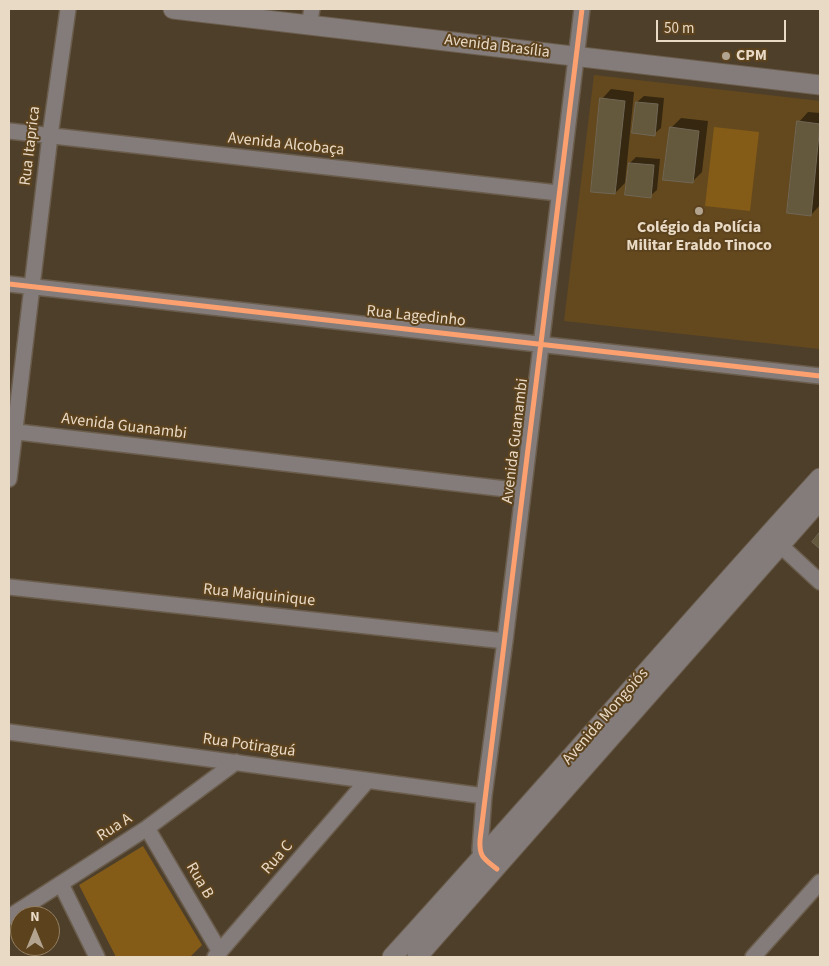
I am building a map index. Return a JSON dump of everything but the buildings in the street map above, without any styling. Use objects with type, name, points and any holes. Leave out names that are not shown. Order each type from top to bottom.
[{"type":"street","name":"Rua Itaprica","points":[[31,287],[68,9]]},
{"type":"street","name":"Avenida Brasília","points":[[174,9],[310,16],[576,57],[820,85]]},
{"type":"street","name":"Avenida Guanambi","points":[[490,863],[480,850],[484,796],[505,641],[558,193],[582,9]]},
{"type":"street","name":"Avenida Alcobaça","points":[[9,131],[558,193]]},
{"type":"street","name":"Rua Lagedinho","points":[[9,284],[820,376]]},
{"type":"street","points":[[9,479],[12,432],[31,287]]},
{"type":"street","name":"Avenida Guanambi","points":[[12,432],[523,491]]},
{"type":"street","name":"Avenida Mongoiós","points":[[417,957],[640,676],[820,478]]},
{"type":"street","name":"Avenida Mongoiós","points":[[392,957],[490,863],[820,500]]},
{"type":"street","points":[[780,545],[820,582]]},
{"type":"street","name":"Rua Maiquinique","points":[[9,587],[505,641]]},
{"type":"street","name":"Rua Potiraguá","points":[[9,732],[484,796]]},
{"type":"street","name":"Rua A","points":[[9,917],[147,828],[236,762]]},
{"type":"street","name":"Rua C","points":[[218,955],[367,781]]},
{"type":"street","name":"Rua B","points":[[147,828],[218,955]]},
{"type":"street","points":[[753,957],[820,882]]},
{"type":"street","points":[[61,884],[97,957]]},
{"type":"shaded area","name":"Colégio da Polícia Militar Eraldo Tinoco","points":[[594,75],[820,101],[820,349],[564,321]]},
{"type":"shaded area","points":[[714,127],[759,132],[750,211],[705,206]]},
{"type":"shaded area","points":[[143,846],[202,945],[190,957],[116,957],[79,885]]},
{"type":"cycle path","points":[[497,869],[483,857],[480,850],[480,840],[582,9]]},
{"type":"cycle path","points":[[9,284],[820,376]]},
{"type":"place","name":"CPM","points":[[726,56]]},
{"type":"place","name":"Colégio da Polícia Militar Eraldo Tinoco","points":[[699,211]]}]
